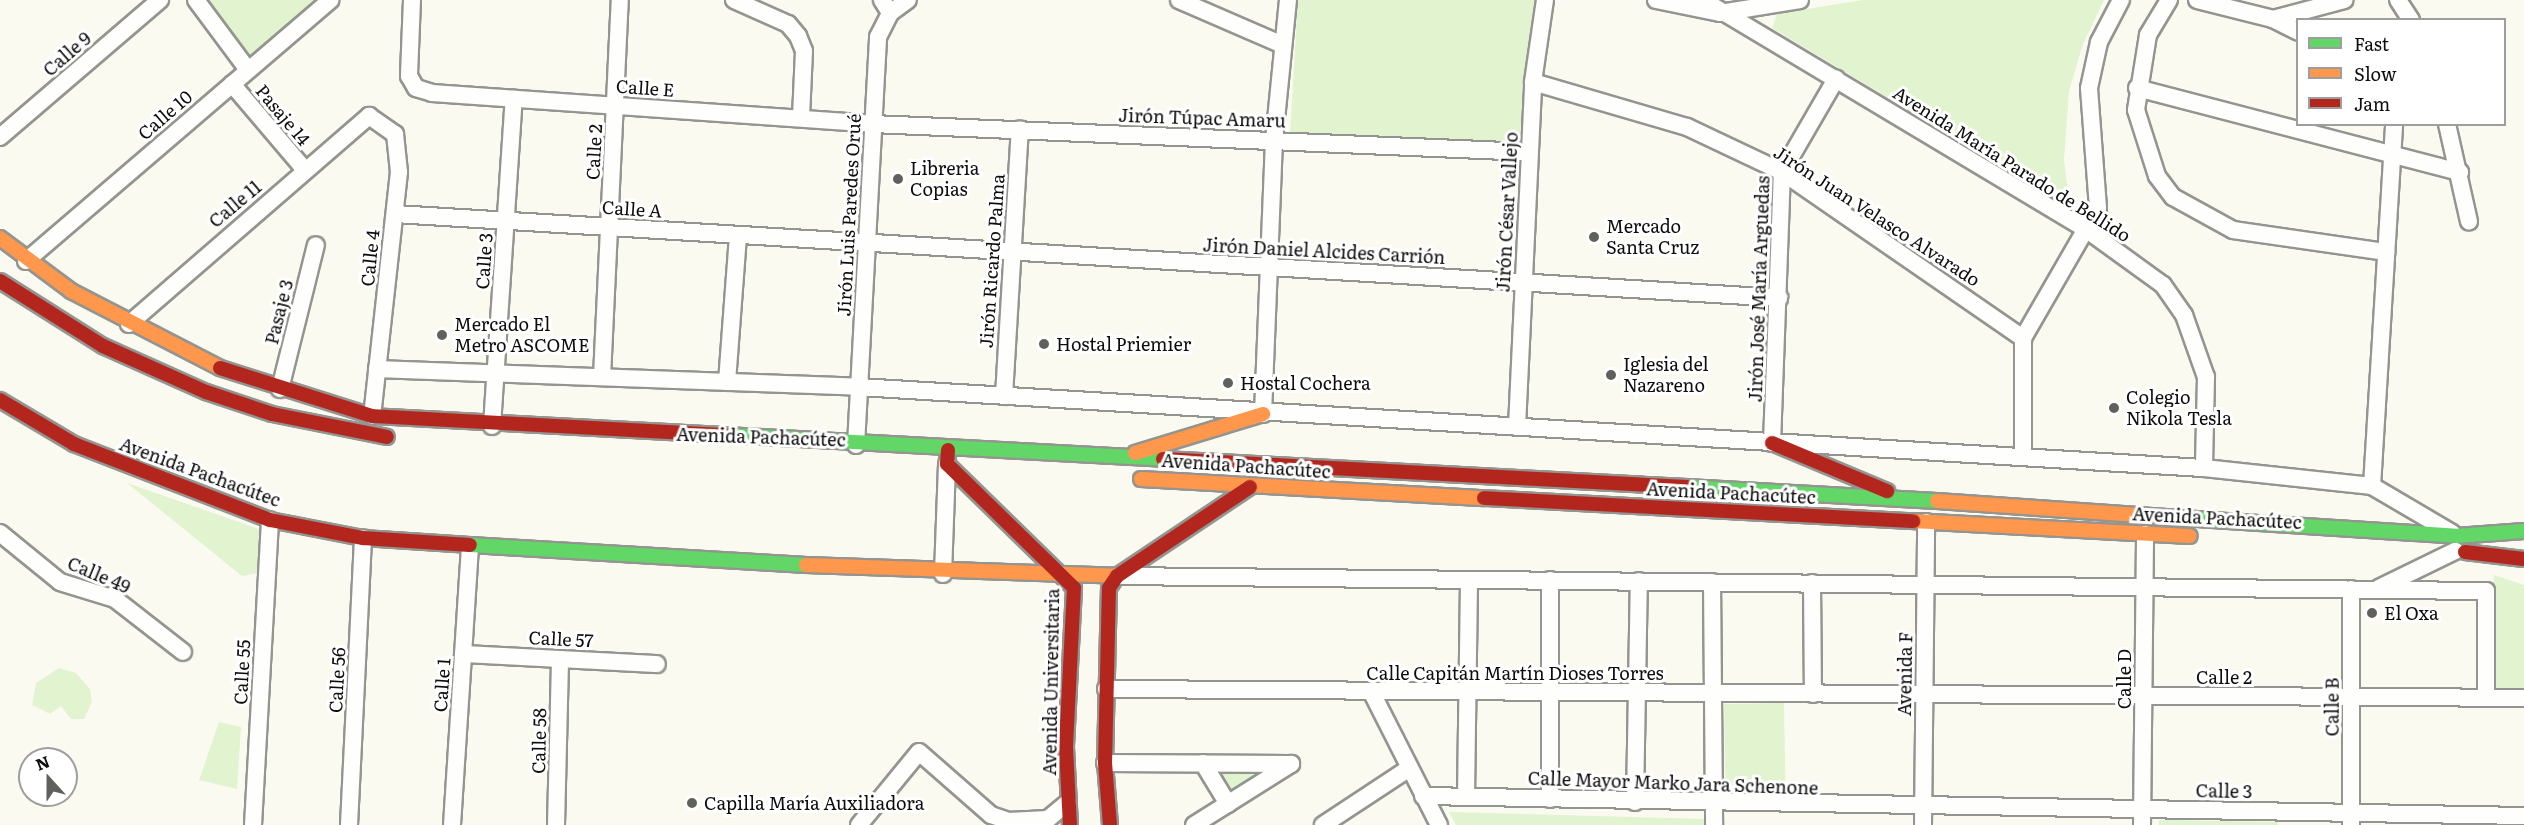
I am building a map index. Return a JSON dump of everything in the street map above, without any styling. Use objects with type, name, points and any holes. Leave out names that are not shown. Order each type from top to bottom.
[{"type":"main road","name":"Avenida Pachacútec","points":[[0,238],[26,261],[129,324],[226,372],[372,416],[858,455],[943,459],[1115,459],[1905,499],[2455,543],[2524,559]]},
{"type":"main road","points":[[0,281],[103,346],[206,392],[324,426],[399,438]]},
{"type":"main road","name":"Avenida Pachacútec","points":[[0,400],[124,467],[270,520],[363,538],[470,548],[942,574],[1117,576]]},
{"type":"main road","points":[[1115,459],[1263,414]]},
{"type":"main road","points":[[1772,443],[1905,499]]},
{"type":"main road","name":"Avenida Pachacútec","points":[[943,459],[970,466]]},
{"type":"main road","name":"Avenida Universitaria","points":[[943,459],[1069,577],[1074,588],[1068,802],[1070,825]]},
{"type":"main road","name":"Avenida Pachacútec","points":[[1122,477],[1250,487],[2202,537]]},
{"type":"main road","points":[[1110,825],[1105,763],[1109,588],[1117,576],[1250,487]]},
{"type":"main road","name":"Avenida Pachacútec","points":[[2283,541],[2455,543],[2524,531]]},
{"type":"street","name":"Calle 9","points":[[0,137],[160,0]]},
{"type":"street","points":[[196,0],[248,70]]},
{"type":"street","name":"Calle 10","points":[[26,261],[330,0]]},
{"type":"street","name":"Calle E","points":[[412,0],[409,76],[416,88],[514,99],[872,124]]},
{"type":"street","name":"Calle 2","points":[[602,377],[619,0]]},
{"type":"street","points":[[734,0],[788,24],[798,36],[804,51],[801,118]]},
{"type":"street","name":"Jirón Luis Paredes Orué","points":[[858,455],[859,387],[878,37],[886,7],[908,0]]},
{"type":"street","points":[[1179,0],[1283,45]]},
{"type":"street","points":[[1263,414],[1274,140],[1288,0]]},
{"type":"street","name":"Jirón César Vallejo","points":[[1517,427],[1533,82],[1545,0]]},
{"type":"street","points":[[1656,0],[1720,13],[1800,0]]},
{"type":"street","name":"Avenida María Parado de Bellido","points":[[1703,0],[1720,13],[1836,79],[2087,230],[2163,285],[2184,315],[2206,377],[2204,468]]},
{"type":"street","points":[[2022,457],[2023,338],[2098,208],[2100,182],[2092,161],[2089,88],[2099,42],[2121,0]]},
{"type":"street","points":[[2169,0],[2148,35],[2137,88],[2136,110],[2157,176],[2198,215],[2233,230],[2386,252]]},
{"type":"street","points":[[2198,0],[2273,19],[2296,31]]},
{"type":"street","points":[[2273,19],[2345,0]]},
{"type":"street","points":[[2398,0],[2409,18]]},
{"type":"street","name":"Jirón José María Arguedas","points":[[1772,443],[1782,172],[1836,79]]},
{"type":"street","name":"Jirón Juan Velasco Alvarado","points":[[1533,82],[1687,127],[1782,172],[2023,338]]},
{"type":"street","name":"Pasaje 14","points":[[232,84],[305,170]]},
{"type":"street","points":[[2137,88],[2460,172]]},
{"type":"street","name":"Calle 3","points":[[492,426],[514,99]]},
{"type":"street","name":"Calle 11","points":[[129,324],[369,116]]},
{"type":"street","name":"Calle 4","points":[[369,116],[395,134],[399,148],[395,214],[372,416]]},
{"type":"street","name":"Jirón Túpac Amaru","points":[[872,124],[1529,152]]},
{"type":"street","points":[[2372,486],[2394,126]]},
{"type":"street","points":[[2448,126],[2460,172],[2469,222]]},
{"type":"street","name":"Jirón Ricardo Palma","points":[[1004,396],[1020,129]]},
{"type":"street","name":"Calle A","points":[[395,214],[867,243]]},
{"type":"street","points":[[727,382],[738,235]]},
{"type":"street","name":"Jirón Daniel Alcides Carrión","points":[[867,243],[1779,298]]},
{"type":"street","name":"Pasaje 3","points":[[280,389],[316,244]]},
{"type":"street","name":"Avenida Pachacútec","points":[[377,369],[859,387],[1263,414],[2204,468],[2372,486],[2455,543]]},
{"type":"street","points":[[942,574],[943,459]]},
{"type":"street","name":"Calle 55","points":[[253,825],[270,520]]},
{"type":"street","name":"Avenida F","points":[[1923,817],[1926,522]]},
{"type":"street","name":"Calle 49","points":[[0,533],[60,582],[115,599],[183,652]]},
{"type":"street","name":"Calle D","points":[[2142,817],[2145,534]]},
{"type":"street","name":"Calle 56","points":[[349,825],[363,538]]},
{"type":"street","points":[[2375,590],[2455,543]]},
{"type":"street","name":"Calle 1","points":[[452,825],[470,548]]},
{"type":"street","name":"Avenida Pachacútec","points":[[1117,576],[2486,591],[2486,698]]},
{"type":"street","points":[[1466,797],[1469,579]]},
{"type":"street","points":[[1550,580],[1550,799]]},
{"type":"street","points":[[1635,802],[1639,581]]},
{"type":"street","points":[[1712,582],[1714,825]]},
{"type":"street","points":[[1812,583],[1813,694]]},
{"type":"street","name":"Calle B","points":[[2351,590],[2351,819]]},
{"type":"street","name":"Calle 57","points":[[463,654],[657,664]]},
{"type":"street","name":"Calle 58","points":[[556,825],[560,658]]},
{"type":"street","name":"Calle Capitán Martín Dioses Torres","points":[[1106,689],[1924,695]]},
{"type":"street","points":[[1371,691],[1408,769],[1439,825]]},
{"type":"street","name":"Calle 2","points":[[1924,695],[2524,698]]},
{"type":"street","points":[[859,825],[919,752],[987,820],[1034,822],[1058,813],[1068,802]]},
{"type":"street","points":[[1105,763],[1292,764],[1194,825]]},
{"type":"street","points":[[1203,763],[1228,804]]},
{"type":"street","points":[[1323,825],[1408,769]]},
{"type":"street","name":"Calle Mayor Marko Jara Schenone","points":[[1423,796],[1714,804],[1923,817]]},
{"type":"street","name":"Calle 3","points":[[1923,817],[2351,819],[2524,816]]},
{"type":"green space","points":[[200,0],[321,0],[254,60],[246,60]]},
{"type":"green space","points":[[1298,0],[1537,0],[1519,141],[1513,149],[1290,135]]},
{"type":"green space","points":[[1863,0],[2104,0],[2083,44],[2069,91],[2064,161],[2070,207],[1772,28],[1777,14]]},
{"type":"green space","points":[[127,483],[259,529],[266,543],[258,573],[242,576]]},
{"type":"green space","points":[[2494,575],[2524,585],[2524,690],[2492,690]]},
{"type":"green space","points":[[59,668],[76,673],[90,689],[92,702],[84,719],[71,719],[61,706],[50,714],[32,705],[36,683]]},
{"type":"green space","points":[[1784,703],[1786,794],[1726,795],[1724,704]]},
{"type":"green space","points":[[219,722],[241,727],[237,789],[199,780]]},
{"type":"green space","points":[[1275,770],[1230,797],[1215,772]]},
{"type":"green space","points":[[1449,812],[1704,819],[1704,825],[1456,825]]},
{"type":"green space","points":[[2159,820],[2278,822],[2278,825],[2159,825]]},
{"type":"traffic: fast","points":[[725,435],[1163,459]]},
{"type":"traffic: fast","points":[[1687,487],[1937,501]]},
{"type":"traffic: fast","points":[[2166,517],[2456,536],[2524,531]]},
{"type":"traffic: fast","points":[[470,545],[806,565]]},
{"type":"traffic: slow","points":[[0,238],[71,291],[220,368]]},
{"type":"traffic: slow","points":[[1135,453],[1263,414]]},
{"type":"traffic: slow","points":[[1141,479],[1484,498]]},
{"type":"traffic: slow","points":[[1937,501],[2166,517]]},
{"type":"traffic: slow","points":[[1913,521],[2190,536]]},
{"type":"traffic: slow","points":[[806,565],[1117,576]]},
{"type":"traffic: jam","points":[[0,281],[103,346],[206,392],[272,414],[387,437]]},
{"type":"traffic: jam","points":[[220,368],[372,416],[725,435]]},
{"type":"traffic: jam","points":[[0,400],[74,444],[270,520],[363,538],[470,545]]},
{"type":"traffic: jam","points":[[1772,443],[1887,491]]},
{"type":"traffic: jam","points":[[948,450],[947,464],[1074,588],[1066,747],[1070,825]]},
{"type":"traffic: jam","points":[[1163,459],[1687,487]]},
{"type":"traffic: jam","points":[[1110,825],[1105,763],[1109,588],[1117,576],[1250,487]]},
{"type":"traffic: jam","points":[[1484,498],[1913,521]]},
{"type":"traffic: jam","points":[[2465,552],[2524,559]]},
{"type":"place","name":"Libreria Copias","points":[[898,179]]},
{"type":"place","name":"Mercado Santa Cruz","points":[[1594,237]]},
{"type":"place","name":"Mercado El Metro ASCOME","points":[[442,335]]},
{"type":"place","name":"Hostal Priemier","points":[[1044,344]]},
{"type":"place","name":"Iglesia del Nazareno","points":[[1611,375]]},
{"type":"place","name":"Hostal Cochera","points":[[1228,383]]},
{"type":"place","name":"Colegio Nikola Tesla","points":[[2114,408]]},
{"type":"place","name":"El Oxa","points":[[2372,613]]},
{"type":"place","name":"Capilla María Auxiliadora","points":[[692,803]]}]
